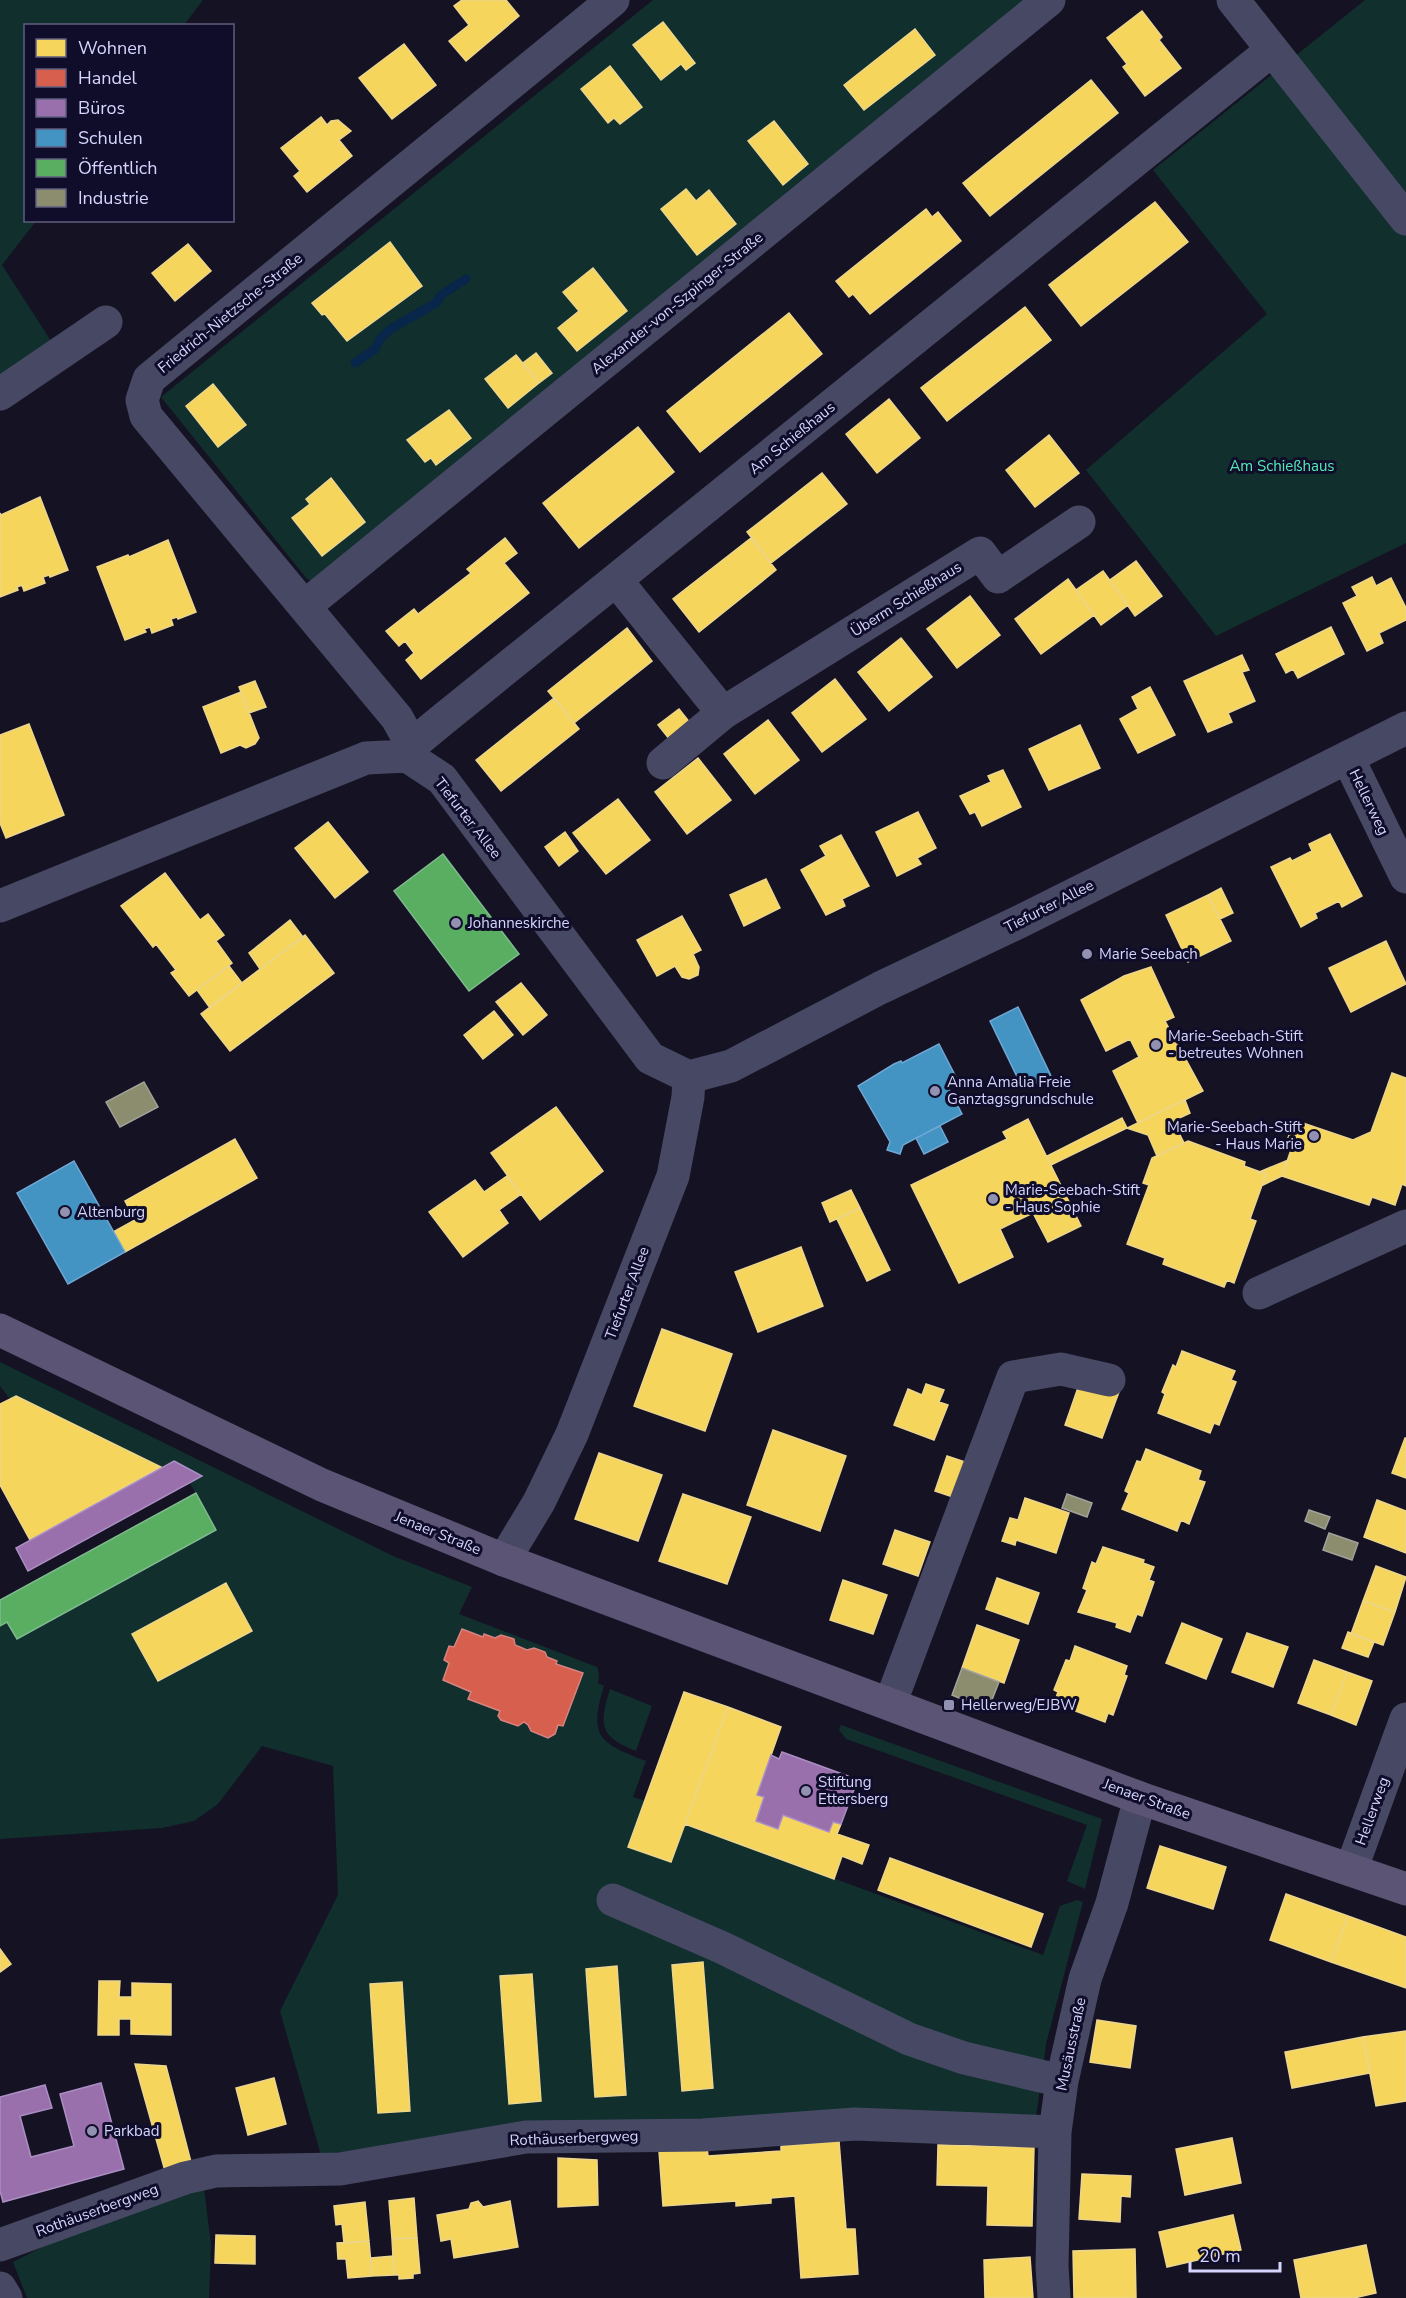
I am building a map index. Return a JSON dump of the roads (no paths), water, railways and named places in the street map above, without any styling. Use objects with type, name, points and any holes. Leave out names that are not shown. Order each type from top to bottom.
[{"type":"main road","name":"Jenaer Straße","points":[[0,1330],[322,1485],[504,1560],[1140,1798],[1406,1889]]},
{"type":"street","name":"Friedrich-Nietzsche-Straße","points":[[409,751],[397,718],[146,416],[142,400],[149,379],[613,0]]},
{"type":"street","name":"Alexander-von-Szpinger-Straße","points":[[305,606],[1049,0]]},
{"type":"street","points":[[1233,0],[1406,219]]},
{"type":"street","name":"Am Schießhaus","points":[[409,751],[616,580],[1272,50]]},
{"type":"street","points":[[0,394],[106,322]]},
{"type":"street","name":"Überm Schießhaus","points":[[663,763],[723,713],[980,553],[998,577],[1079,522]]},
{"type":"street","points":[[616,580],[723,713]]},
{"type":"street","name":"Tiefurter Allee","points":[[409,751],[442,779],[650,1058],[689,1077],[731,1066],[880,988],[1406,728]]},
{"type":"street","points":[[0,906],[366,758],[409,751]]},
{"type":"street","name":"Hellerweg","points":[[1347,758],[1406,877]]},
{"type":"street","name":"Tiefurter Allee","points":[[504,1560],[539,1502],[572,1434],[673,1176],[687,1105],[689,1077]]},
{"type":"street","points":[[1259,1293],[1406,1226]]},
{"type":"street","points":[[890,1704],[1013,1377],[1061,1369],[1109,1380]]},
{"type":"street","name":"Hellerweg","points":[[1351,1870],[1406,1719]]},
{"type":"street","name":"Musäusstraße","points":[[1054,2298],[1052,2266],[1055,2132],[1062,2081],[1085,1979],[1112,1903],[1140,1798]]},
{"type":"street","points":[[613,1900],[723,1948],[909,2039],[964,2058],[1062,2081]]},
{"type":"street","name":"Rothäuserbergweg","points":[[0,2245],[185,2178],[216,2171],[340,2169],[526,2137],[703,2135],[855,2124],[1055,2132]]},
{"type":"street","points":[[0,2288],[6,2298]]},
{"type":"waterway","points":[[355,363],[375,349],[380,339],[392,328],[436,303],[441,295],[466,279]]},
{"type":"place","name":"Johanneskirche","points":[[456,923]]},
{"type":"place","name":"Marie Seebach","points":[[1087,954]]},
{"type":"place","name":"Marie-Seebach-Stift - betreutes Wohnen","points":[[1156,1045]]},
{"type":"place","name":"Anna Amalia Freie Ganztagsgrundschule","points":[[935,1091]]},
{"type":"place","name":"Marie-Seebach-Stift - Haus Marie","points":[[1314,1136]]},
{"type":"place","name":"Marie-Seebach-Stift - Haus Sophie","points":[[993,1199]]},
{"type":"place","name":"Altenburg","points":[[65,1212]]},
{"type":"place","name":"Hellerweg/EJBW","points":[[949,1705]]},
{"type":"place","name":"Stiftung Ettersberg","points":[[806,1791]]},
{"type":"place","name":"Parkbad","points":[[92,2131]]}]
